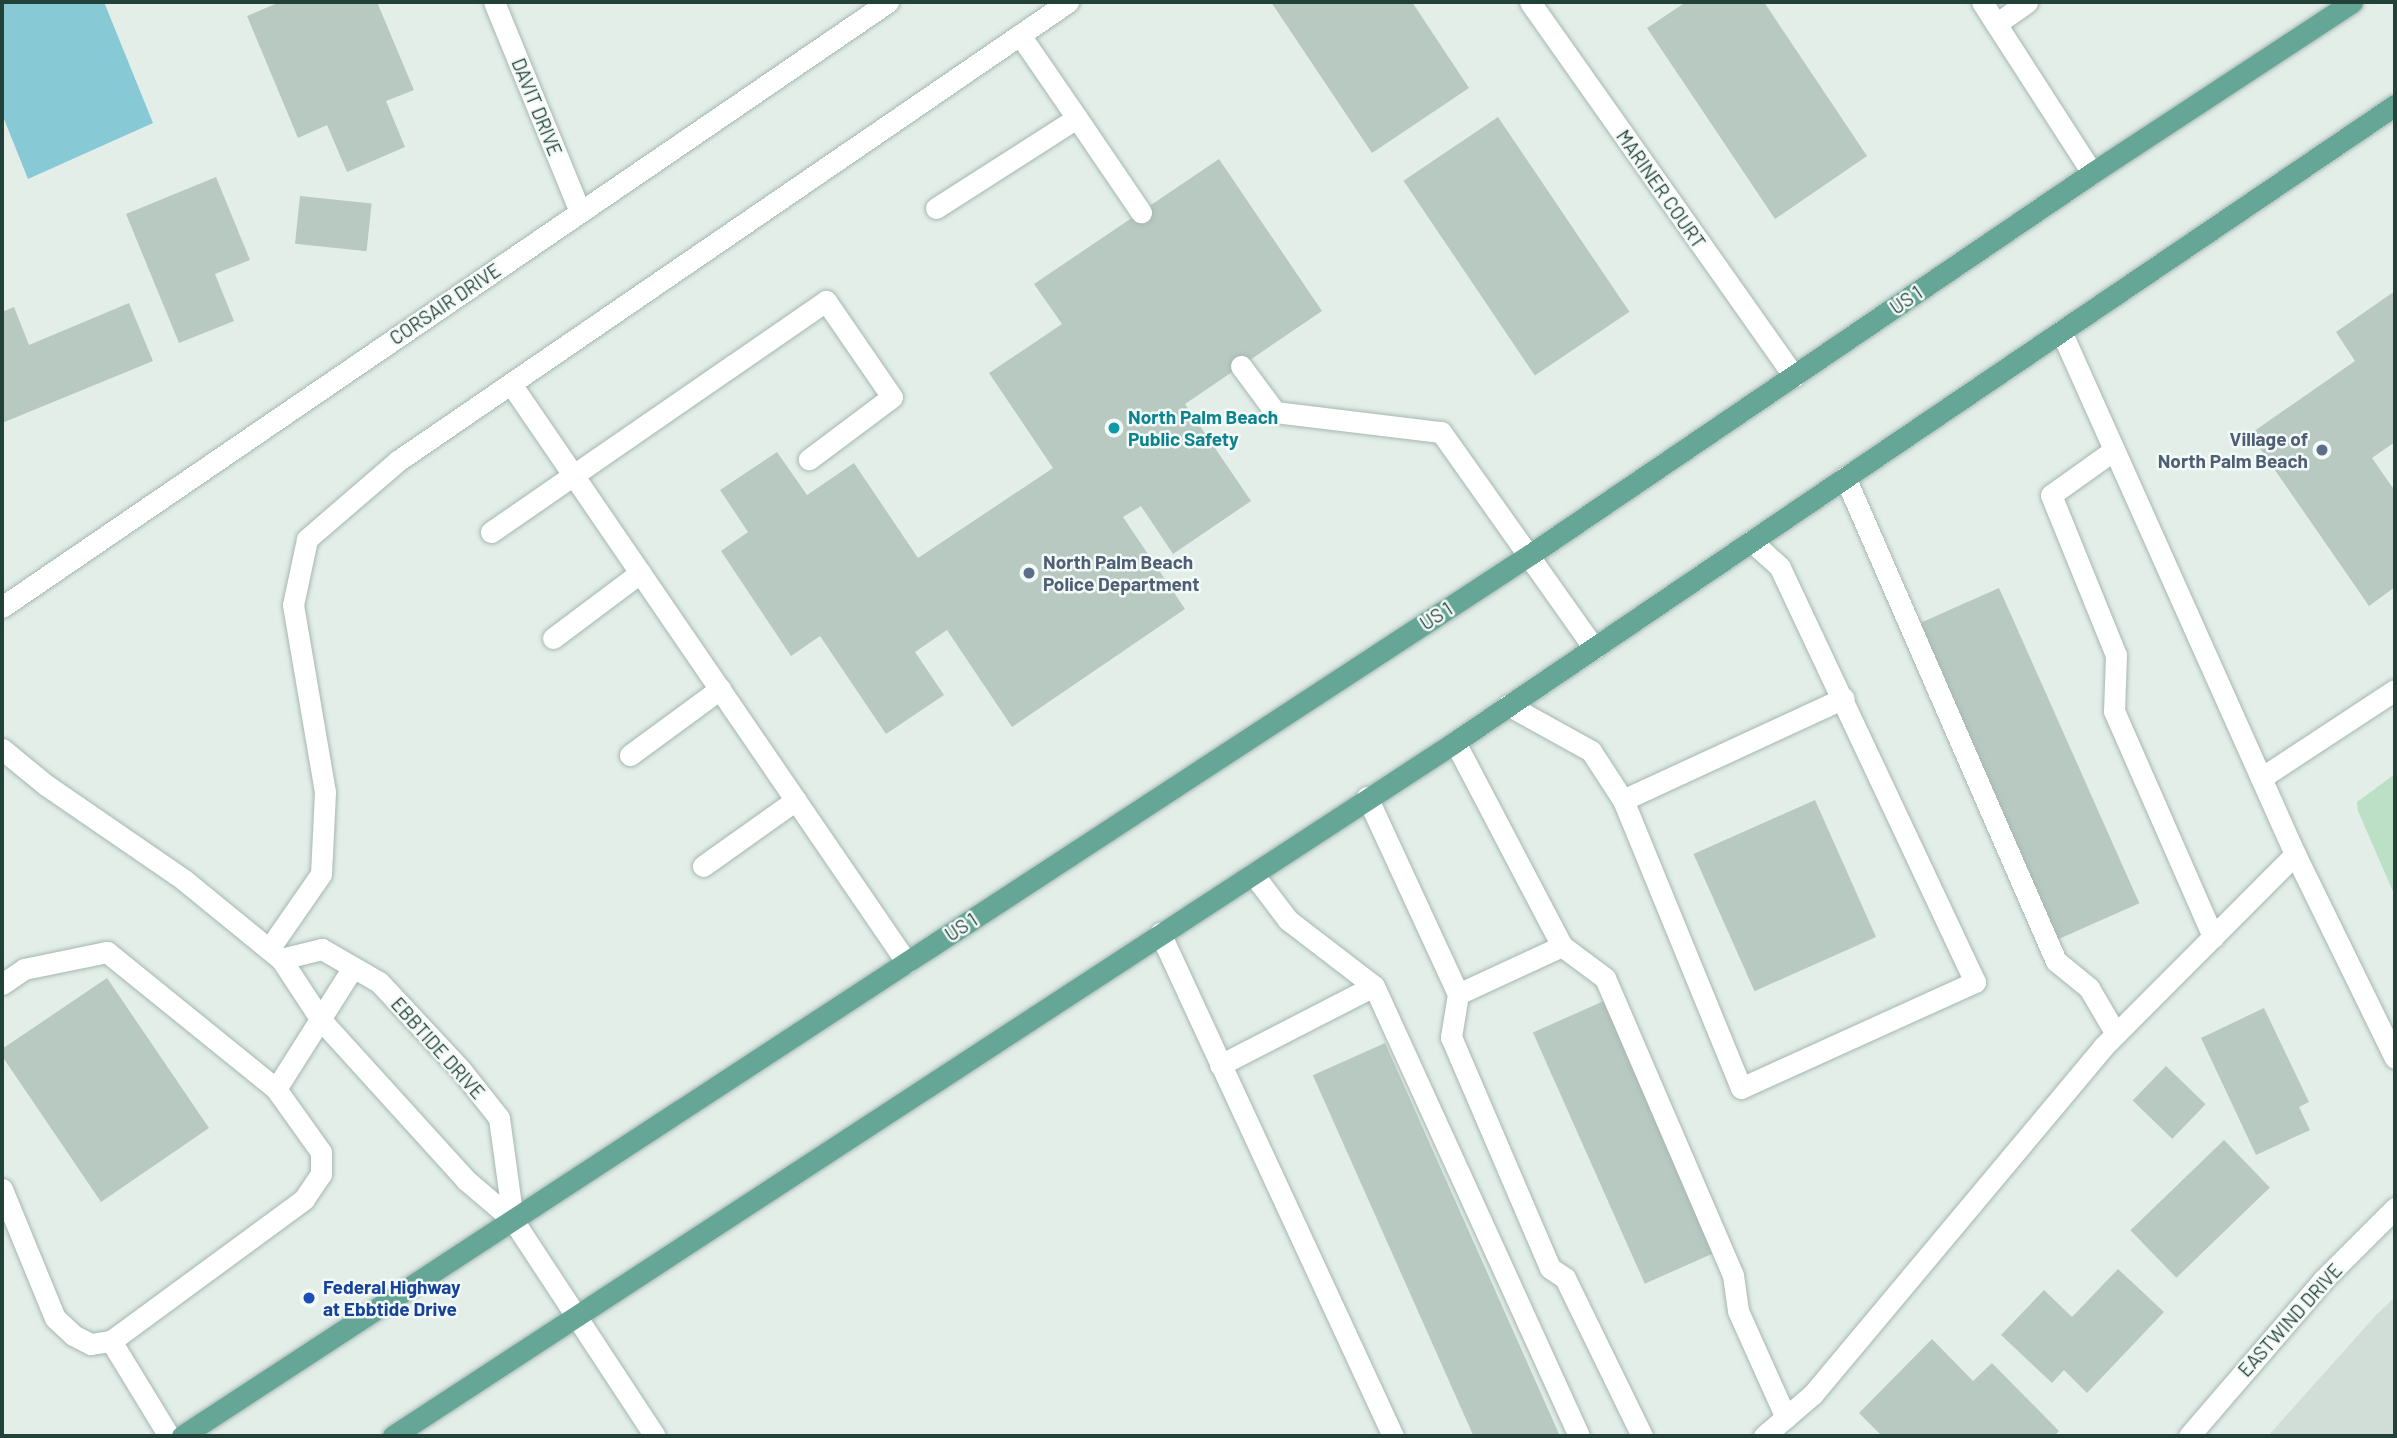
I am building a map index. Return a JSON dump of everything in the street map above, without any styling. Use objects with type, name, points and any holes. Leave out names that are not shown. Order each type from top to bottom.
[{"type":"main road","name":"US 1","points":[[182,1436],[1531,554],[2092,173],[2352,2]]},
{"type":"main road","points":[[393,1436],[1455,742],[2395,105]]},
{"type":"street","name":"DAVIT DRIVE","points":[[494,2],[580,212]]},
{"type":"street","name":"CORSAIR DRIVE","points":[[2,607],[888,2]]},
{"type":"street","points":[[275,954],[321,874],[325,792],[293,605],[307,539],[399,460],[1068,2]]},
{"type":"street","name":"MARINER COURT","points":[[1530,2],[1794,376]]},
{"type":"street","points":[[1982,2],[2092,173]]},
{"type":"street","points":[[1996,24],[2028,2]]},
{"type":"street","points":[[1020,35],[1141,212]]},
{"type":"street","points":[[936,208],[1077,118]]},
{"type":"street","points":[[491,532],[826,301],[892,397],[809,459]]},
{"type":"street","points":[[2061,331],[2295,854],[2395,1058]]},
{"type":"street","points":[[1241,366],[1275,412],[1441,432],[1531,554],[1594,648]]},
{"type":"street","points":[[511,384],[906,963]]},
{"type":"street","points":[[2114,450],[2051,495],[2116,655],[2114,711],[2213,937]]},
{"type":"street","points":[[1845,477],[2056,961],[2089,988],[2116,1034]]},
{"type":"street","points":[[1508,705],[1591,751],[1623,800],[1741,1088],[1975,982],[1844,698],[1780,567],[1751,541]]},
{"type":"street","points":[[553,638],[640,573]]},
{"type":"street","points":[[630,755],[720,689]]},
{"type":"street","points":[[2261,778],[2395,690]]},
{"type":"street","points":[[1623,800],[1844,698]]},
{"type":"street","points":[[1455,742],[1562,946],[1605,978],[1732,1275],[1738,1311],[1786,1418]]},
{"type":"street","name":"EBBTIDE DRIVE","points":[[2,749],[46,785],[184,880],[275,954],[321,1020],[466,1180],[513,1220],[655,1436]]},
{"type":"street","points":[[1367,797],[1458,994],[1451,1037],[1550,1268],[1564,1278],[1642,1436]]},
{"type":"street","points":[[703,866],[796,800]]},
{"type":"street","points":[[1764,1436],[1813,1394],[2116,1034],[2295,854]]},
{"type":"street","points":[[1253,874],[1288,920],[1374,986],[1580,1436]]},
{"type":"street","points":[[1160,933],[1393,1436]]},
{"type":"street","points":[[1458,994],[1562,946]]},
{"type":"street","name":"EBBTIDE DRIVE","points":[[275,954],[322,949],[379,982],[499,1118],[513,1220]]},
{"type":"street","points":[[2,984],[24,969],[107,953],[275,1089],[321,1152],[321,1174],[304,1199],[111,1342],[91,1344],[73,1335],[55,1318],[2,1189]]},
{"type":"street","points":[[275,1089],[353,968]]},
{"type":"street","points":[[1220,1065],[1374,986]]},
{"type":"street","name":"EASTWIND DRIVE","points":[[2189,1436],[2323,1280],[2395,1208]]},
{"type":"street","points":[[111,1342],[169,1436]]},
{"type":"shaded area","points":[[2395,1297],[2395,1436],[2268,1436],[2377,1314]]},
{"type":"green space","points":[[2395,774],[2395,896],[2358,811],[2357,802]]},
{"type":"water","points":[[2,2],[104,2],[153,123],[28,179],[2,114]]},
{"type":"building","points":[[280,2],[377,2],[414,90],[386,101],[405,147],[347,172],[327,125],[298,138],[247,16]]},
{"type":"building","points":[[1271,2],[1412,2],[1469,88],[1372,153]]},
{"type":"building","points":[[1686,2],[1764,2],[1867,156],[1775,219],[1647,28]]},
{"type":"building","points":[[1498,117],[1629,312],[1535,376],[1403,181]]},
{"type":"building","name":"North Palm Beach Public Safety","points":[[1219,159],[1322,311],[1185,404],[1251,501],[1173,554],[1141,506],[1123,517],[1185,609],[1012,727],[947,630],[915,652],[944,695],[886,734],[820,636],[791,656],[721,551],[748,532],[720,490],[777,452],[807,495],[854,463],[918,558],[1053,468],[989,373],[1062,324],[1034,284]]},
{"type":"building","points":[[216,177],[250,260],[215,274],[234,321],[179,343],[126,214]]},
{"type":"building","points":[[300,196],[372,204],[367,251],[295,244]]},
{"type":"building","name":"Village of North Palm Beach","points":[[2395,291],[2395,442],[2372,458],[2395,491],[2395,587],[2369,606],[2250,434],[2355,361],[2336,332]]},
{"type":"building","points":[[129,303],[153,361],[2,423],[2,312],[14,307],[29,345]]},
{"type":"building","points":[[1999,588],[2139,903],[2057,940],[1917,625]]},
{"type":"building","points":[[1815,800],[1876,937],[1755,991],[1693,854]]},
{"type":"building","points":[[107,978],[209,1128],[101,1202],[2,1056],[2,1049]]},
{"type":"building","points":[[1606,1000],[1718,1251],[1645,1284],[1533,1033]]},
{"type":"building","points":[[2264,1008],[2309,1102],[2299,1107],[2310,1130],[2256,1155],[2201,1038]]},
{"type":"building","points":[[1385,1043],[1560,1436],[1473,1436],[1313,1075]]},
{"type":"building","points":[[2166,1066],[2206,1104],[2172,1139],[2133,1101]]},
{"type":"building","points":[[2224,1140],[2270,1187],[2176,1278],[2130,1230]]},
{"type":"building","points":[[2118,1269],[2164,1312],[2087,1393],[2064,1370],[2052,1383],[2001,1335],[2044,1290],[2072,1317]]},
{"type":"building","points":[[1932,1339],[1973,1381],[1992,1363],[2059,1431],[2054,1436],[1882,1436],[1859,1413]]},
{"type":"place","name":"North Palm Beach Public Safety","points":[[1114,428]]},
{"type":"place","name":"Village of North Palm Beach","points":[[2322,450]]},
{"type":"place","name":"North Palm Beach Police Department","points":[[1029,573]]},
{"type":"place","name":"Federal Highway at Ebbtide Drive","points":[[309,1298]]}]
